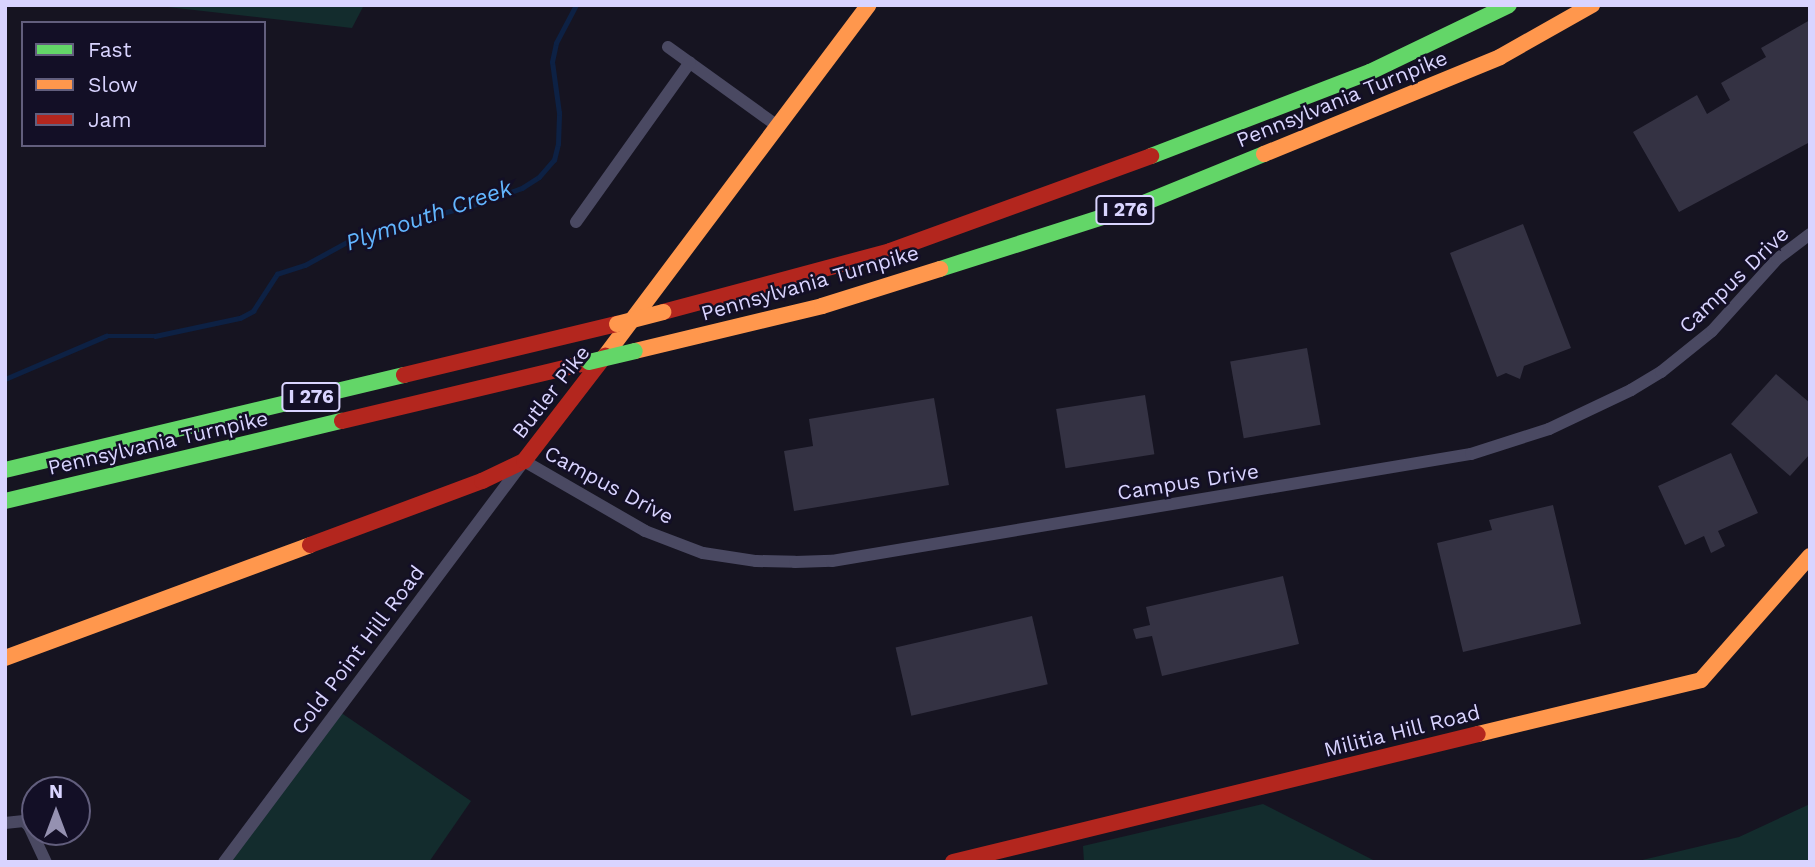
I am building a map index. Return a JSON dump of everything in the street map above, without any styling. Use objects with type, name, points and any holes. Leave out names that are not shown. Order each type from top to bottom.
[{"type":"main road","name":"Butler Pike","points":[[5,658],[482,481],[524,461],[869,5]]},
{"type":"main road","name":"Pennsylvania Turnpike","points":[[5,470],[617,324],[890,251],[1061,191],[1370,72],[1509,5]]},
{"type":"main road","name":"Pennsylvania Turnpike","points":[[5,501],[822,306],[1134,207],[1500,57],[1592,5]]},
{"type":"main road","name":"Militia Hill Road","points":[[953,862],[1701,680],[1810,556]]},
{"type":"street","points":[[668,47],[779,127]]},
{"type":"street","points":[[576,222],[690,62]]},
{"type":"street","name":"Campus Drive","points":[[524,461],[645,531],[704,553],[795,562],[832,561],[1471,454],[1549,429],[1631,390],[1661,372],[1712,331],[1777,259],[1810,234]]},
{"type":"street","name":"Cold Point Hill Road","points":[[225,862],[524,461]]},
{"type":"street","points":[[5,823],[24,821],[46,862]]},
{"type":"green space","points":[[150,5],[364,5],[352,28]]},
{"type":"green space","points":[[337,710],[471,801],[429,862],[224,862]]},
{"type":"green space","points":[[1263,804],[1377,862],[1084,862],[1083,846]]},
{"type":"green space","points":[[1810,804],[1810,862],[1634,862],[1739,837]]},
{"type":"building","points":[[1810,20],[1810,142],[1679,212],[1633,132],[1697,95],[1707,114],[1730,100],[1721,83],[1766,57],[1761,48]]},
{"type":"building","points":[[1523,224],[1571,348],[1524,366],[1520,379],[1506,373],[1497,377],[1450,253]]},
{"type":"building","points":[[1307,348],[1321,425],[1244,438],[1230,362]]},
{"type":"building","points":[[1776,374],[1810,403],[1810,454],[1790,476],[1731,424]]},
{"type":"building","points":[[1145,395],[1154,454],[1065,468],[1056,409]]},
{"type":"building","points":[[934,398],[949,485],[794,511],[784,451],[813,446],[809,419]]},
{"type":"building","points":[[1731,453],[1758,513],[1718,531],[1725,546],[1711,553],[1704,536],[1685,545],[1658,486]]},
{"type":"building","points":[[1553,505],[1581,624],[1463,652],[1437,543],[1492,530],[1489,520]]},
{"type":"building","points":[[1283,576],[1299,644],[1162,676],[1152,636],[1136,639],[1133,629],[1150,625],[1146,607]]},
{"type":"building","points":[[1032,616],[1048,684],[911,716],[896,647]]},
{"type":"waterway","name":"Plymouth Creek","points":[[5,379],[106,336],[155,336],[240,318],[253,311],[277,274],[305,265],[358,236],[400,228],[421,215],[439,214],[480,203],[522,188],[539,177],[554,160],[558,144],[559,113],[552,62],[556,43],[576,5]]},
{"type":"traffic: fast","points":[[1151,156],[1370,72],[1509,5]]},
{"type":"traffic: fast","points":[[940,269],[1134,207],[1264,154]]},
{"type":"traffic: fast","points":[[589,362],[635,351]]},
{"type":"traffic: fast","points":[[5,470],[404,375]]},
{"type":"traffic: fast","points":[[5,501],[342,421]]},
{"type":"traffic: slow","points":[[605,356],[869,5]]},
{"type":"traffic: slow","points":[[1264,154],[1500,57],[1592,5]]},
{"type":"traffic: slow","points":[[635,351],[822,306],[940,269]]},
{"type":"traffic: slow","points":[[617,324],[663,312]]},
{"type":"traffic: slow","points":[[5,658],[310,545]]},
{"type":"traffic: slow","points":[[1478,734],[1701,680],[1810,556]]},
{"type":"traffic: jam","points":[[663,312],[890,251],[1151,156]]},
{"type":"traffic: jam","points":[[404,375],[617,324]]},
{"type":"traffic: jam","points":[[310,545],[482,481],[524,461],[605,356]]},
{"type":"traffic: jam","points":[[342,421],[589,362]]},
{"type":"traffic: jam","points":[[953,862],[1478,734]]}]
